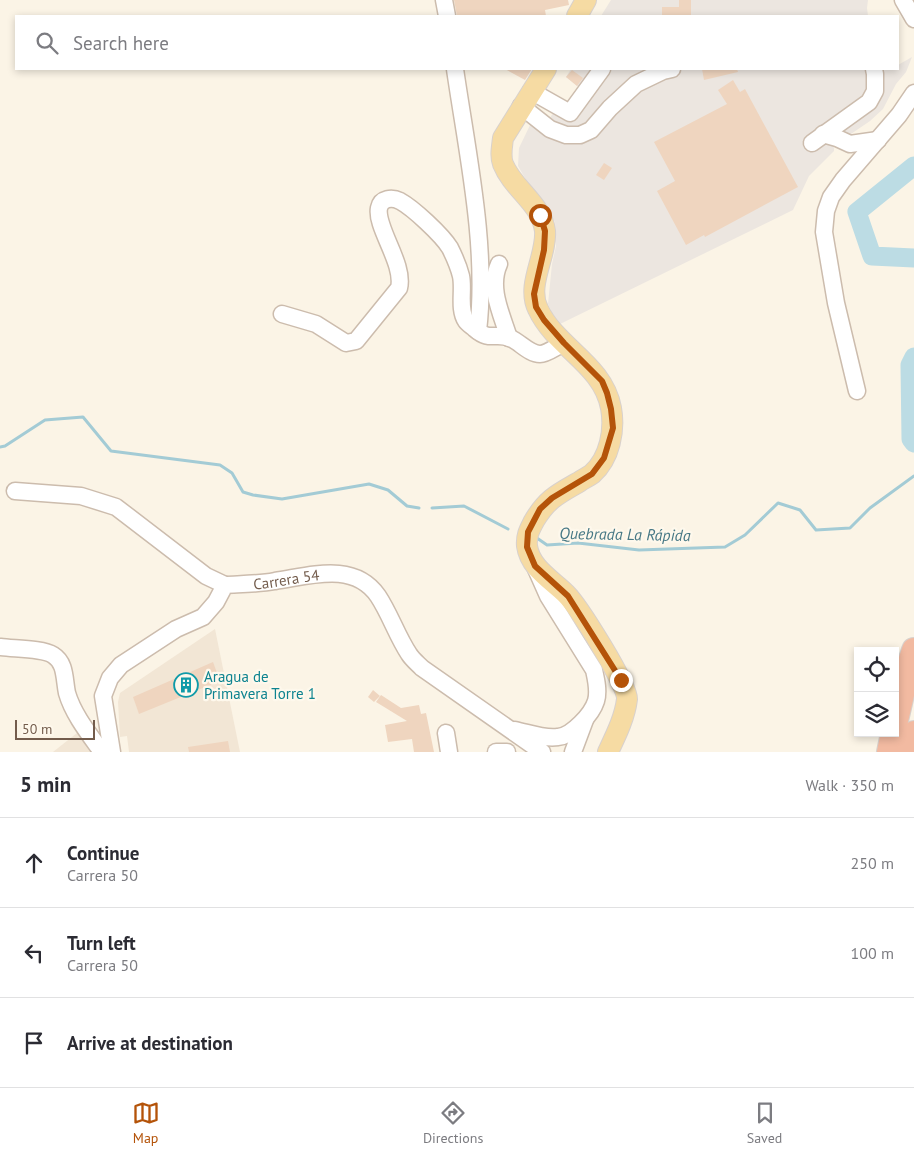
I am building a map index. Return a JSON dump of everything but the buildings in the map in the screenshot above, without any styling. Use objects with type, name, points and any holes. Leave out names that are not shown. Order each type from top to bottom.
[{"type":"highway","points":[[899,707],[914,650]]},
{"type":"highway","points":[[909,752],[914,733]]},
{"type":"highway","points":[[889,752],[892,737]]},
{"type":"main road","points":[[578,15],[586,0]]},
{"type":"main road","points":[[545,70],[503,138],[501,151],[503,164],[540,215],[545,231],[544,250],[534,294],[536,307],[544,320],[564,343],[602,381],[611,409],[613,428],[604,458],[592,474],[552,498],[540,509],[528,532],[527,547],[535,566],[568,596],[621,680],[627,696],[620,726],[608,752]]},
{"type":"street","points":[[444,0],[447,15]]},
{"type":"street","points":[[903,0],[914,19]]},
{"type":"street","points":[[455,70],[476,214],[480,290],[478,331]]},
{"type":"street","points":[[526,99],[570,113],[601,70]]},
{"type":"street","points":[[526,99],[550,128],[566,135],[580,135],[591,130],[610,108],[636,84],[668,70]]},
{"type":"street","points":[[874,70],[875,91],[869,102],[817,138],[838,138],[850,144],[878,140]]},
{"type":"street","points":[[857,391],[836,303],[824,225],[826,211],[830,198],[843,180],[899,115],[914,93]]},
{"type":"street","points":[[282,314],[316,324],[346,344],[356,341],[399,288],[401,282],[379,216],[379,207],[382,202],[386,199],[396,199],[405,204],[430,226],[449,248],[461,277],[466,321],[485,337],[509,338],[534,353],[542,354],[564,343]]},
{"type":"street","points":[[499,264],[494,273],[496,298],[509,338]]},
{"type":"street","points":[[15,491],[81,496],[116,507],[206,576],[225,585],[216,602],[203,617],[176,629],[121,665],[110,678],[103,696],[112,752]]},
{"type":"street","name":"Carrera 54","points":[[506,728],[546,737],[560,738],[575,729],[586,718],[596,701],[597,684],[594,670],[548,596],[535,566]]},
{"type":"street","name":"Carrera 54","points":[[225,585],[274,581],[308,574],[342,573],[355,577],[368,584],[377,595],[409,654],[422,668],[542,752]]},
{"type":"street","points":[[0,647],[52,654],[59,660],[65,672],[67,692],[74,708],[88,734],[102,752]]},
{"type":"street","points":[[573,752],[586,718]]},
{"type":"street","points":[[446,733],[449,752]]},
{"type":"street","points":[[496,752],[507,752]]},
{"type":"shaded area","points":[[611,0],[868,0],[868,15],[602,15]]},
{"type":"shaded area","points":[[912,57],[906,72],[896,84],[883,109],[870,121],[834,143],[834,151],[809,176],[793,210],[558,325],[548,304],[552,264],[556,246],[555,222],[518,166],[519,148],[532,121],[549,119],[556,109],[562,113],[580,88],[566,77],[570,70],[899,70],[899,64]]},
{"type":"shaded area","points":[[215,629],[240,752],[129,752],[127,736],[120,737],[118,702],[120,693]]},
{"type":"shaded area","points":[[77,733],[96,752],[53,752]]},
{"type":"waterway","points":[[914,166],[857,212],[872,256],[914,258]]},
{"type":"waterway","points":[[914,357],[910,365],[911,439],[914,443]]},
{"type":"waterway","name":"Quebrada La Rápida","points":[[0,447],[5,446],[45,420],[83,417],[111,451],[220,465],[232,473],[243,492],[253,495],[282,499],[369,484],[388,490],[407,506],[419,508]]},
{"type":"waterway","name":"Quebrada La Rápida","points":[[534,536],[547,545],[578,543],[639,550],[725,547],[745,535],[778,503],[800,510],[816,530],[850,528],[870,508],[914,476]]},
{"type":"waterway","name":"Quebrada La Rápida","points":[[432,508],[464,506],[508,529]]},
{"type":"place","name":"Aragua de Primavera Torre 1","points":[[186,685]]},
{"type":"route","points":[[540,215],[545,231],[544,250],[534,294],[536,307],[544,320],[570,350],[602,381],[611,409],[613,428],[604,458],[592,474],[552,498],[540,509],[528,532],[527,547],[535,566],[568,596],[621,680]]}]
